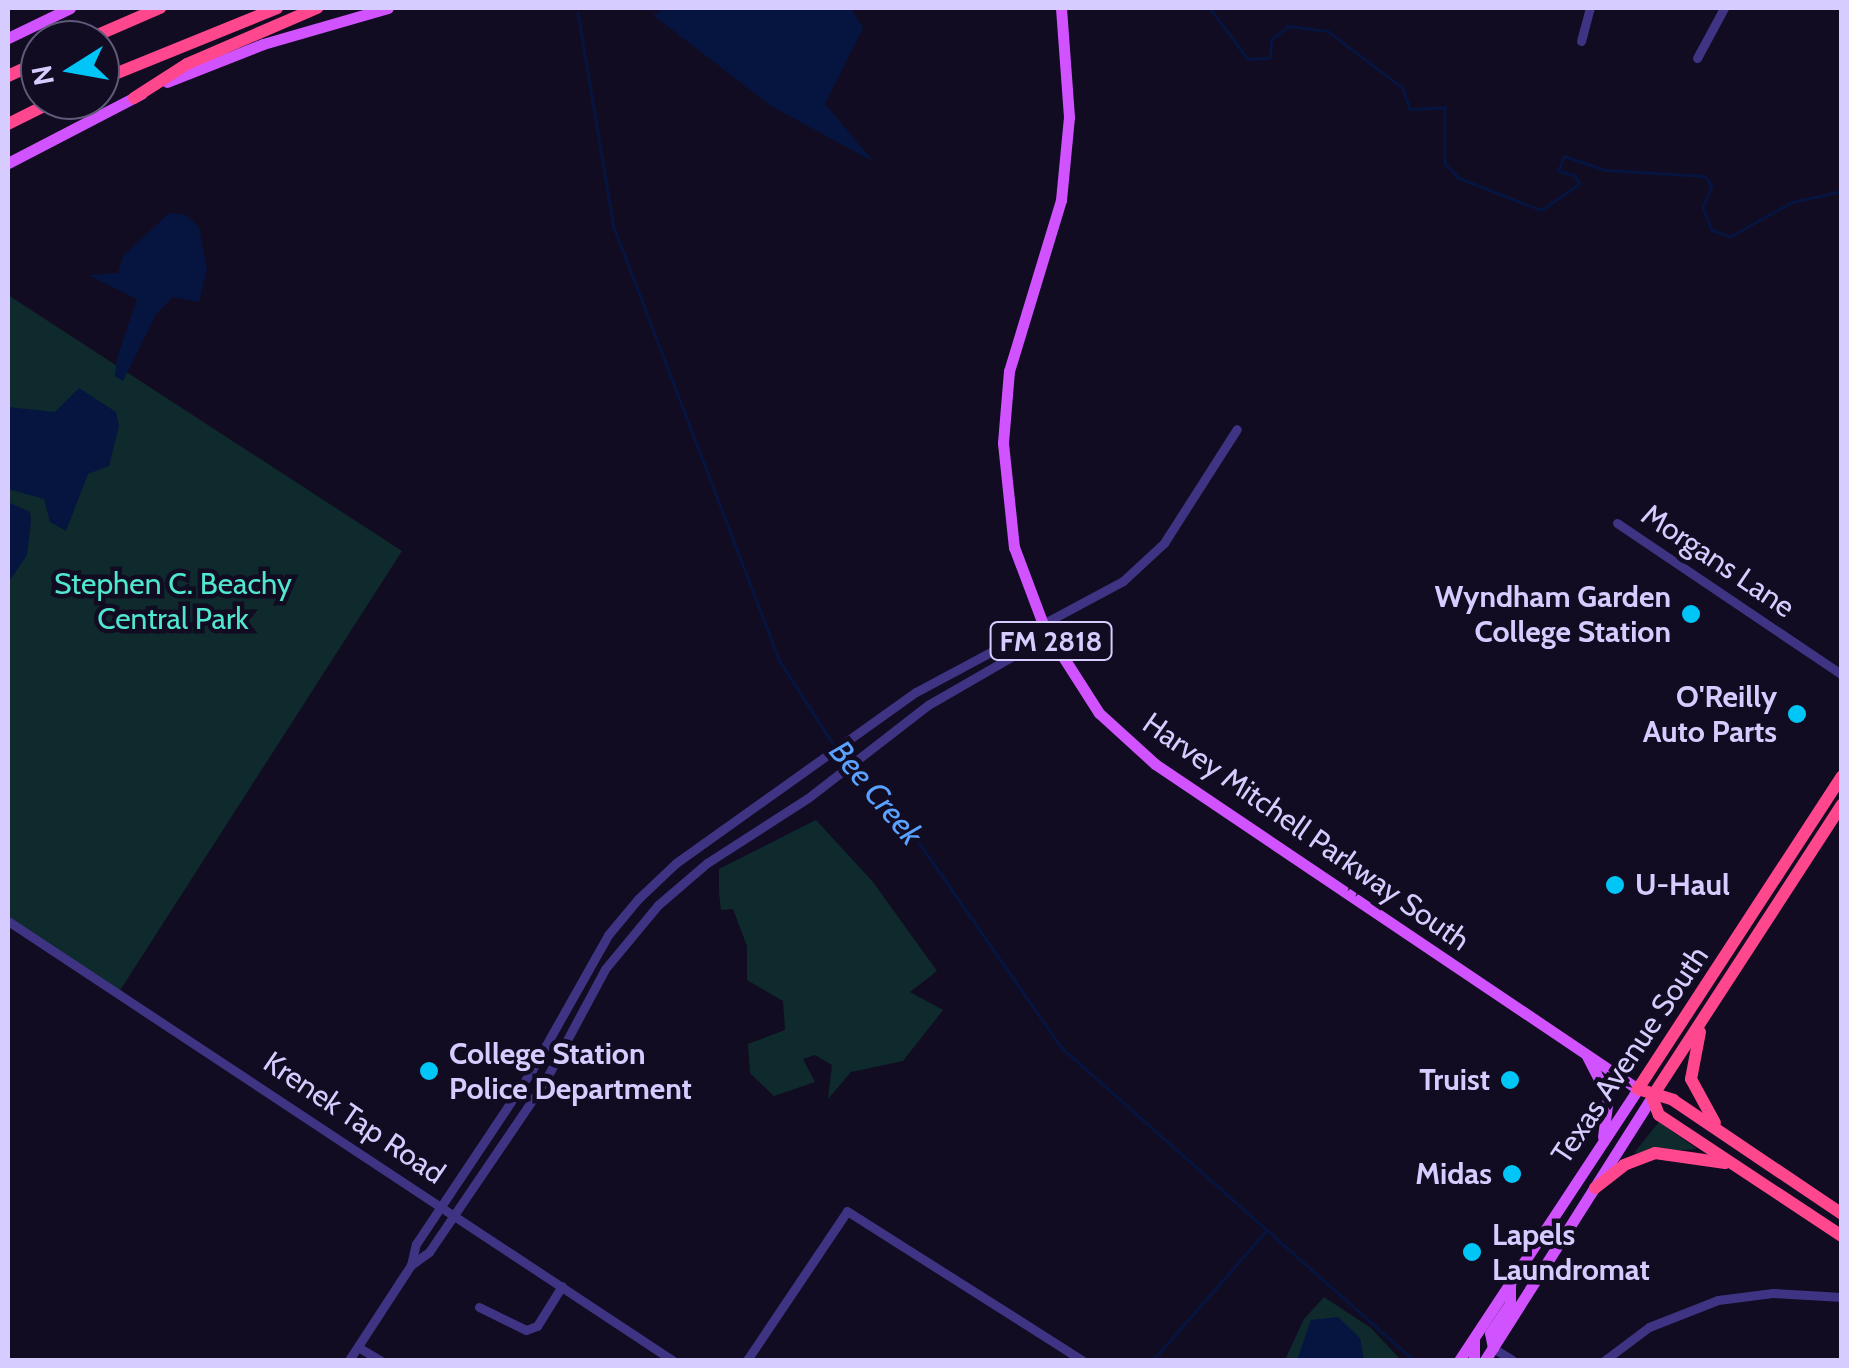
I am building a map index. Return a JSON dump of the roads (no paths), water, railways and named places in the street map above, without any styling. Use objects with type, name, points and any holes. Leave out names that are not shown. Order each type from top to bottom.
[{"type":"highway","points":[[120,25],[160,8]]},
{"type":"highway","points":[[120,72],[277,8]]},
{"type":"highway","points":[[134,98],[187,64],[317,8]]},
{"type":"highway","name":"Texas Avenue South","points":[[1638,1088],[1842,776]]},
{"type":"highway","name":"Texas Avenue South","points":[[1652,1098],[1842,804]]},
{"type":"highway","points":[[1704,1016],[1691,1079],[1702,1108],[1727,1136]]},
{"type":"highway","name":"Harvey Mitchell Parkway South","points":[[1638,1088],[1652,1098],[1659,1115],[1842,1236]]},
{"type":"highway","name":"Harvey Mitchell Parkway South","points":[[1652,1098],[1670,1098],[1842,1214]]},
{"type":"highway","points":[[1595,1188],[1624,1165],[1655,1153],[1683,1152],[1734,1165]]},
{"type":"main road","points":[[8,38],[70,8]]},
{"type":"main road","points":[[8,164],[134,98],[263,44],[388,8]]},
{"type":"main road","name":"Harvey Mitchell Parkway South","points":[[1062,8],[1070,117],[1061,200],[1009,371],[1002,443],[1014,547],[1044,628],[1099,712],[1155,764],[1638,1088]]},
{"type":"main road","points":[[1585,1052],[1608,1098],[1602,1144]]},
{"type":"main road","name":"Texas Avenue South","points":[[1459,1360],[1638,1088]]},
{"type":"main road","name":"Texas Avenue South","points":[[1485,1360],[1652,1098]]},
{"type":"main road","points":[[1493,1348],[1490,1332],[1510,1303],[1510,1282]]},
{"type":"main road","points":[[1474,1338],[1474,1360]]},
{"type":"street","points":[[1581,41],[1590,8]]},
{"type":"street","points":[[1696,58],[1724,8]]},
{"type":"street","points":[[349,1360],[411,1265],[441,1206],[532,1070],[612,929],[676,863],[946,673],[1024,630],[1044,628],[1104,594],[1156,553],[1237,430]]},
{"type":"street","name":"Morgans Lane","points":[[1616,523],[1842,675]]},
{"type":"street","points":[[411,1265],[429,1252],[544,1081],[620,947],[707,862],[808,798],[952,688],[1032,645],[1044,628]]},
{"type":"street","name":"Krenek Tap Road","points":[[8,920],[672,1360]]},
{"type":"street","points":[[747,1360],[847,1211],[1082,1360]]},
{"type":"street","points":[[479,1307],[526,1330],[537,1326],[562,1286]]},
{"type":"street","points":[[1605,1360],[1649,1327],[1718,1300],[1773,1293],[1842,1297]]},
{"type":"street","points":[[358,1347],[380,1360]]},
{"type":"street","points":[[1493,1348],[1512,1360]]},
{"type":"water","points":[[666,8],[851,8],[863,28],[825,104],[874,162],[771,106],[653,15]]},
{"type":"water","points":[[169,213],[186,215],[199,227],[207,270],[199,302],[173,297],[156,314],[123,381],[115,376],[117,358],[137,299],[88,275],[118,273],[123,256]]},
{"type":"water","points":[[79,388],[116,412],[119,426],[109,466],[88,474],[66,531],[50,522],[44,499],[8,489],[8,407],[55,412]]},
{"type":"water","points":[[8,502],[30,512],[31,522],[27,555],[8,583]]},
{"type":"water","points":[[1338,1317],[1360,1338],[1364,1360],[1297,1360],[1311,1320]]},
{"type":"waterway","points":[[1210,8],[1248,59],[1270,58],[1271,40],[1288,26],[1328,31],[1403,88],[1410,109],[1445,107],[1445,163],[1459,178],[1541,210],[1579,184],[1575,176],[1558,171],[1564,156],[1606,170],[1705,176],[1712,186],[1703,207],[1712,230],[1731,236],[1792,202],[1842,191]]},
{"type":"waterway","name":"Bee Creek","points":[[578,13],[614,227],[780,661],[834,745]]},
{"type":"waterway","name":"Bee Creek","points":[[839,751],[886,795],[1061,1047],[1413,1360]]},
{"type":"waterway","points":[[1153,1360],[1267,1230]]},
{"type":"place","name":"Wyndham Garden College Station","points":[[1691,614]]},
{"type":"place","name":"O'Reilly Auto Parts","points":[[1797,714]]},
{"type":"place","name":"U-Haul","points":[[1615,885]]},
{"type":"place","name":"College Station Police Department","points":[[429,1071]]},
{"type":"place","name":"Truist","points":[[1510,1080]]},
{"type":"place","name":"Midas","points":[[1512,1174]]},
{"type":"place","name":"Lapels Laundromat","points":[[1472,1252]]},
{"type":"park label","name":"Stephen C. Beachy Central Park","points":[[173,601]]}]
